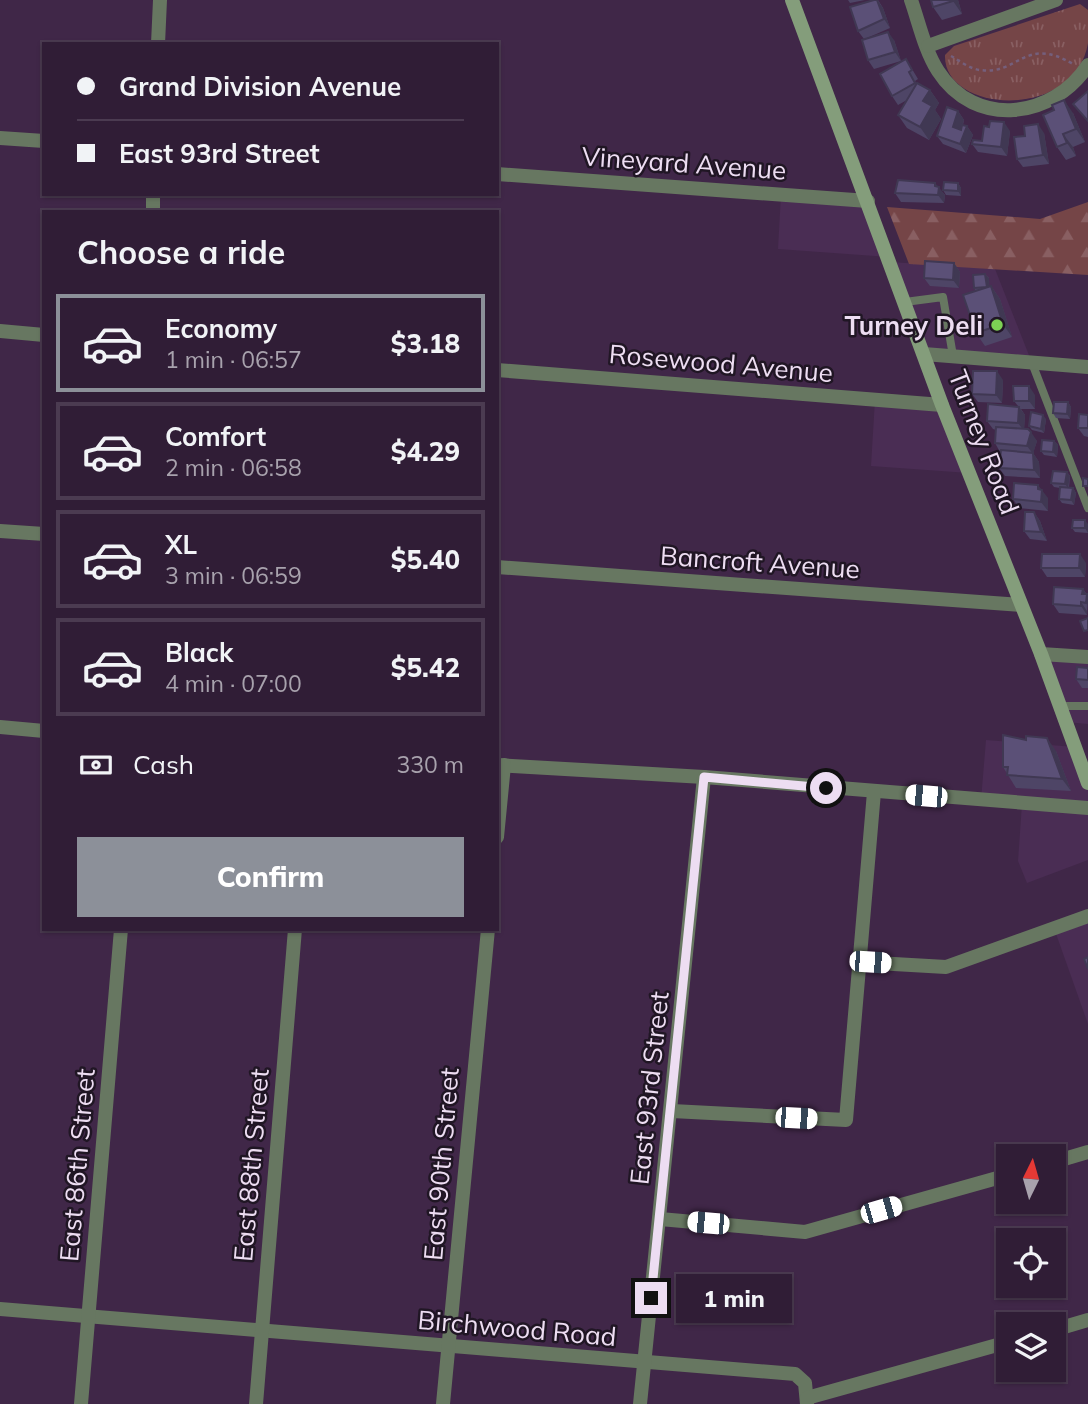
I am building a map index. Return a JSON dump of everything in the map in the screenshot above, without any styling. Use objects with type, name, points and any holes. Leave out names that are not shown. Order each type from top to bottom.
[{"type":"main road","name":"Turney Road","points":[[792,0],[942,405],[1041,653],[1088,783]]},
{"type":"street","points":[[158,42],[160,0]]},
{"type":"street","points":[[911,0],[937,70],[954,90],[975,103],[997,110],[1022,110],[1050,102],[1068,90],[1084,66]]},
{"type":"street","points":[[928,46],[1056,0]]},
{"type":"street","points":[[0,138],[42,141]]},
{"type":"street","name":"Vineyard Avenue","points":[[499,174],[868,201]]},
{"type":"street","points":[[0,331],[42,335]]},
{"type":"street","points":[[924,354],[1088,368]]},
{"type":"street","name":"Rosewood Avenue","points":[[499,370],[942,405]]},
{"type":"street","points":[[0,531],[42,534]]},
{"type":"street","name":"Bancroft Avenue","points":[[499,567],[1020,605]]},
{"type":"street","points":[[1041,653],[1088,657]]},
{"type":"street","points":[[0,727],[42,730]]},
{"type":"street","points":[[499,789],[500,765],[704,777],[1088,808]]},
{"type":"street","name":"East 93rd Street","points":[[640,1404],[704,777]]},
{"type":"street","points":[[672,1111],[846,1120],[874,792]]},
{"type":"street","points":[[859,962],[946,967],[1088,916]]},
{"type":"street","name":"East 86th Street","points":[[81,1404],[121,931]]},
{"type":"street","name":"East 88th Street","points":[[256,1404],[295,931]]},
{"type":"street","name":"East 90th Street","points":[[443,1404],[488,931]]},
{"type":"street","points":[[1066,1158],[1088,1152]]},
{"type":"street","points":[[660,1219],[805,1232],[996,1178]]},
{"type":"street","name":"Birchwood Road","points":[[0,1309],[644,1364],[795,1374],[805,1383],[807,1401],[996,1346]]},
{"type":"street","points":[[1066,1326],[1088,1320]]},
{"type":"lane","points":[[905,302],[943,297],[953,356]]},
{"type":"lane","points":[[1032,363],[1088,508]]},
{"type":"lane","points":[[1060,706],[1088,706]]},
{"type":"path","points":[[951,56],[980,70],[1000,68],[1035,53],[1048,53],[1084,66]]},
{"type":"shaded area","points":[[781,195],[868,201],[889,257],[778,249]]},
{"type":"shaded area","points":[[891,262],[995,269],[1032,363],[924,354]]},
{"type":"shaded area","points":[[875,400],[942,405],[969,473],[871,466]]},
{"type":"shaded area","points":[[1041,654],[1088,657],[1088,724],[1066,722]]},
{"type":"shaded area","points":[[986,740],[1075,747],[1088,783],[1088,860],[1027,883],[1018,861],[1022,804],[981,800]]},
{"type":"shaded area","points":[[1088,916],[1088,1024],[1054,928]]},
{"type":"green space","points":[[1080,4],[1088,10],[1088,43],[1078,68],[1060,86],[1037,97],[1011,100],[986,98],[965,89],[950,75],[945,55],[954,46]]},
{"type":"green space","points":[[1088,202],[1088,275],[909,264],[887,207],[1040,219]]},
{"type":"building","points":[[877,0],[884,19],[858,31],[850,7]]},
{"type":"building","points":[[931,0],[953,0],[953,1],[933,7]]},
{"type":"building","points":[[888,32],[895,52],[868,60],[862,40]]},
{"type":"building","points":[[906,59],[915,83],[892,96],[880,74]]},
{"type":"building","points":[[917,83],[930,90],[923,101],[932,106],[920,127],[898,115]]},
{"type":"building","points":[[1088,91],[1088,121],[1073,104]]},
{"type":"building","points":[[1064,100],[1076,129],[1063,134],[1067,143],[1057,147],[1043,115],[1054,110],[1052,105]]},
{"type":"building","points":[[947,107],[958,111],[953,127],[961,130],[962,125],[967,126],[960,144],[937,136]]},
{"type":"building","points":[[990,121],[1004,122],[1001,147],[972,144],[973,140],[982,141],[984,126],[989,127]]},
{"type":"building","points":[[1038,124],[1043,155],[1017,159],[1014,137],[1025,136],[1024,126]]},
{"type":"building","points":[[898,180],[935,183],[935,186],[939,187],[938,195],[895,193]]},
{"type":"building","points":[[944,182],[958,183],[958,191],[943,190]]},
{"type":"building","points":[[925,261],[954,263],[953,280],[924,278]]},
{"type":"building","points":[[985,274],[987,287],[974,288],[973,275]]},
{"type":"building","points":[[991,286],[1003,324],[976,333],[963,295]]},
{"type":"building","points":[[973,371],[997,371],[996,395],[972,394]]},
{"type":"building","points":[[1013,386],[1029,386],[1029,401],[1014,401]]},
{"type":"building","points":[[1054,402],[1068,402],[1067,414],[1053,413]]},
{"type":"building","points":[[988,404],[1019,407],[1018,423],[987,421]]},
{"type":"building","points":[[1031,412],[1043,415],[1041,429],[1029,426]]},
{"type":"building","points":[[1079,414],[1088,415],[1088,428],[1078,428]]},
{"type":"building","points":[[996,427],[1028,429],[1031,432],[1027,446],[995,443]]},
{"type":"building","points":[[1042,440],[1054,441],[1053,452],[1041,451]]},
{"type":"building","points":[[1001,450],[1033,453],[1034,470],[999,468]]},
{"type":"building","points":[[1053,471],[1067,472],[1065,484],[1051,483]]},
{"type":"building","points":[[1083,478],[1088,479],[1088,486],[1083,486]]},
{"type":"building","points":[[1014,483],[1038,485],[1038,489],[1042,490],[1041,502],[1013,499]]},
{"type":"building","points":[[1060,487],[1073,488],[1071,500],[1059,499]]},
{"type":"building","points":[[1025,512],[1034,512],[1041,532],[1024,531]]},
{"type":"building","points":[[1073,520],[1085,520],[1085,528],[1072,528]]},
{"type":"building","points":[[1042,554],[1080,554],[1079,568],[1041,568]]},
{"type":"building","points":[[1054,587],[1083,589],[1082,594],[1087,594],[1086,603],[1081,602],[1081,606],[1053,604]]},
{"type":"building","points":[[1088,618],[1088,630],[1084,631],[1080,621]]},
{"type":"building","points":[[1077,667],[1088,668],[1088,680],[1076,679]]},
{"type":"building","points":[[1003,735],[1026,740],[1026,736],[1047,738],[1062,779],[1007,775],[1008,767],[1003,767]]},
{"type":"place","name":"Turney Deli","points":[[997,325]]},
{"type":"route","points":[[651,1298],[704,777],[826,788]]}]
